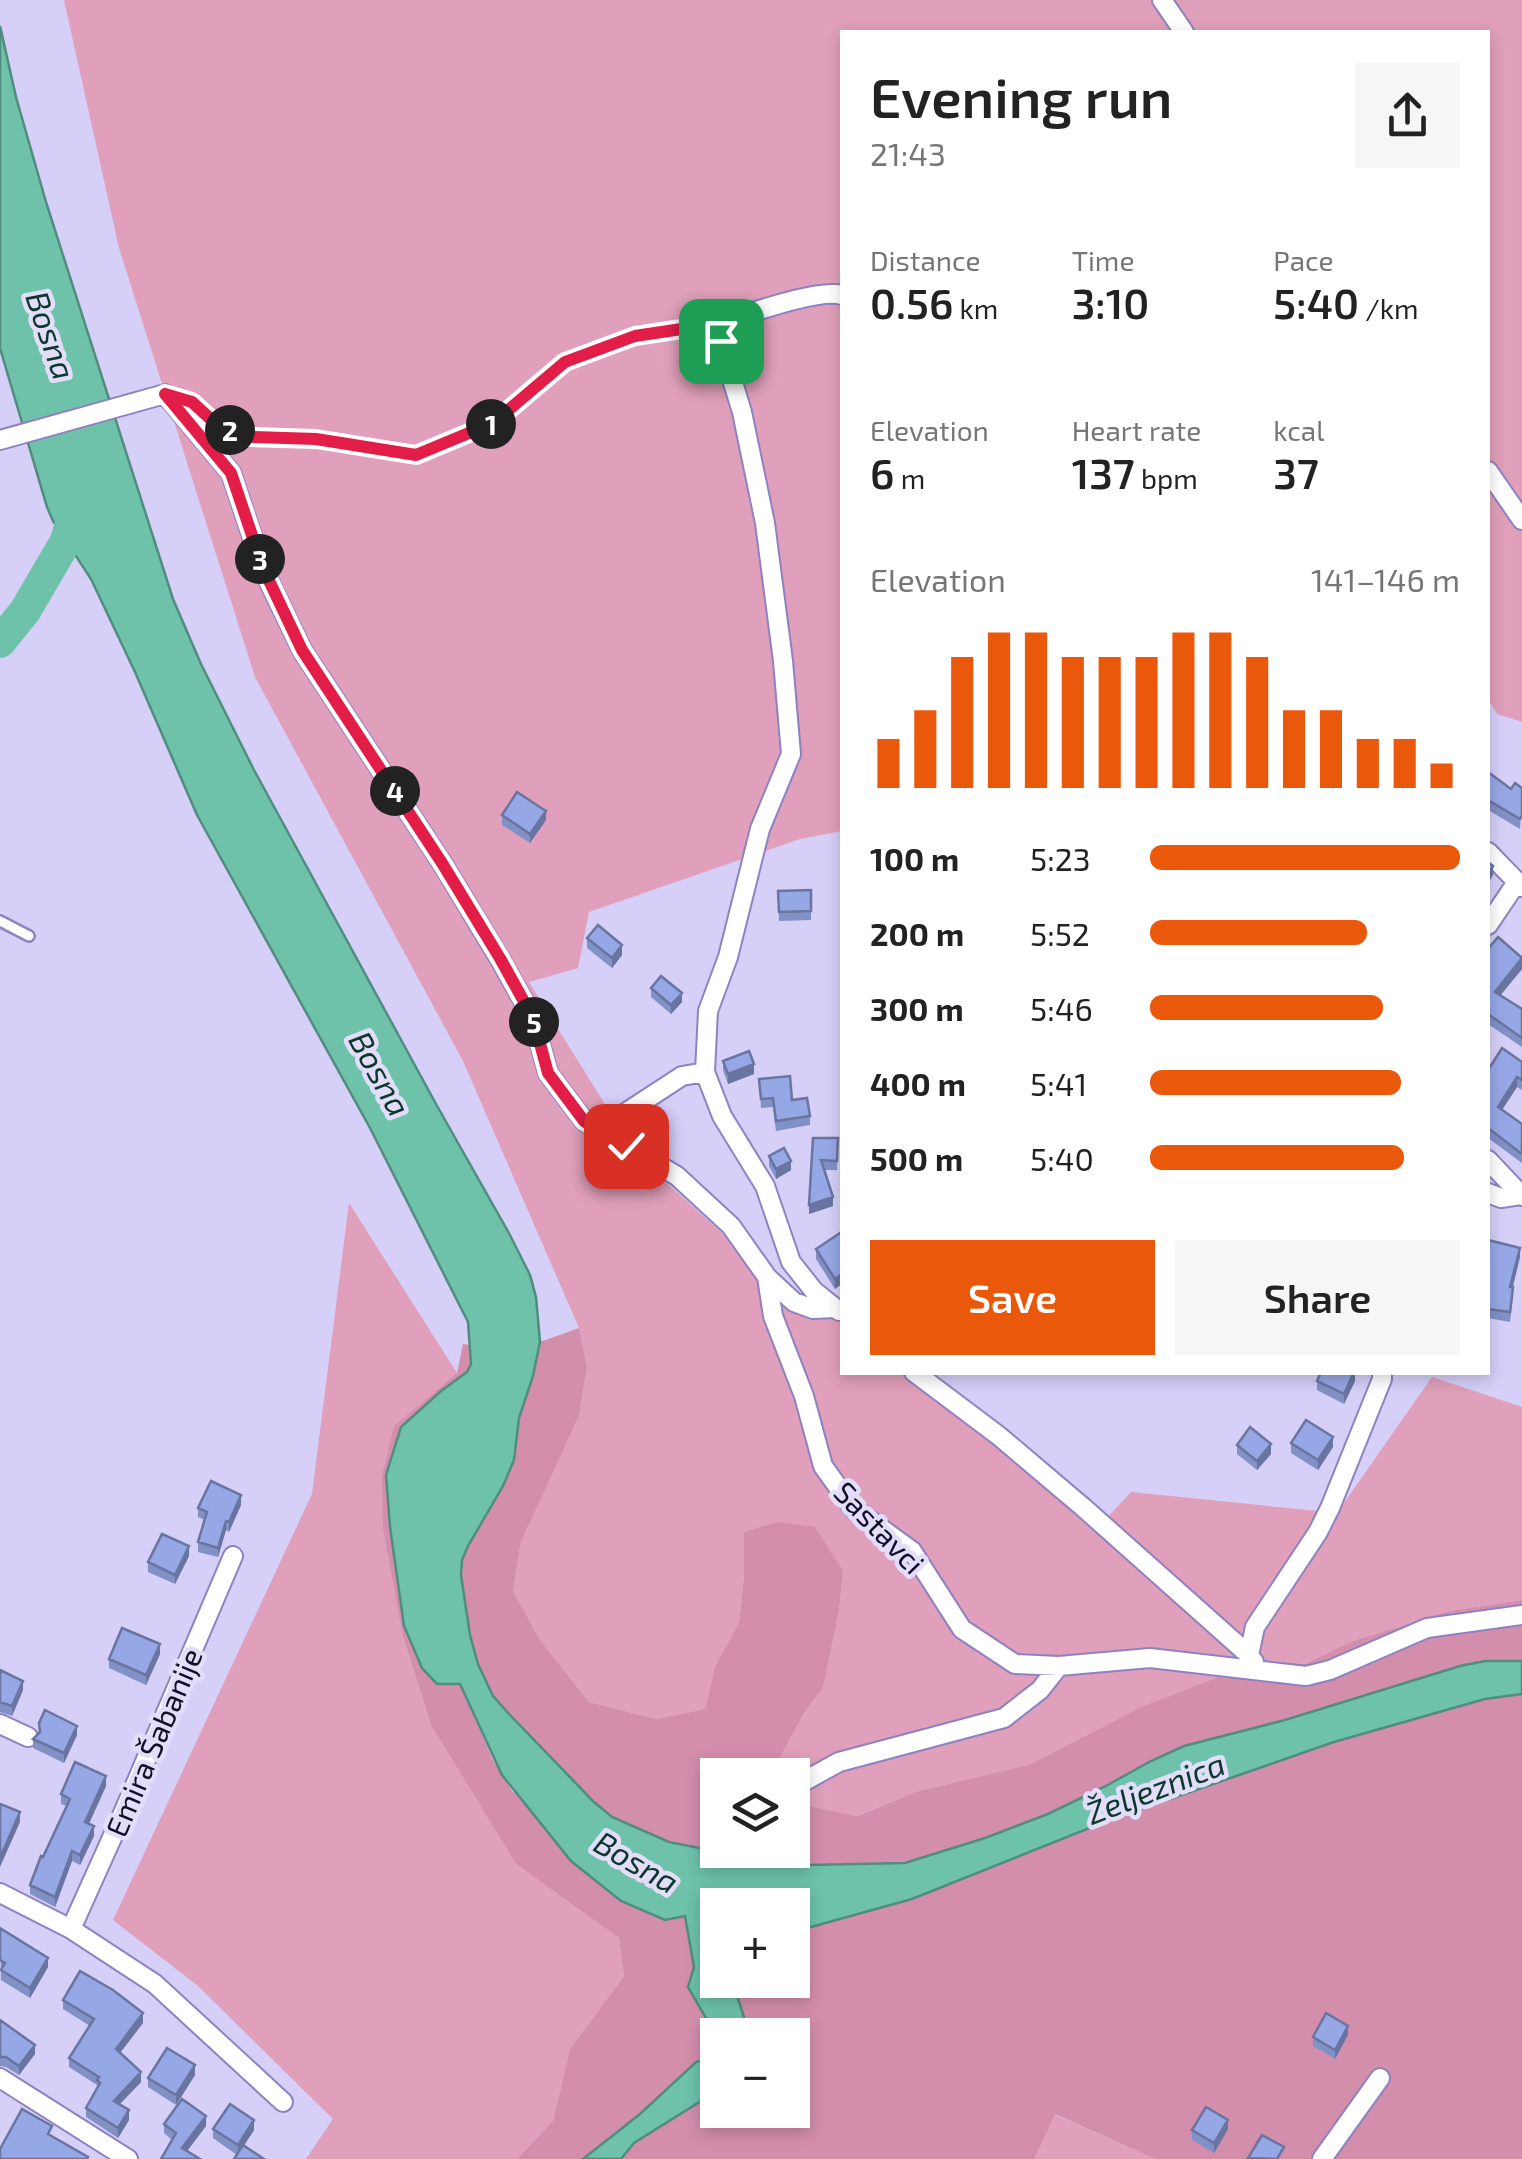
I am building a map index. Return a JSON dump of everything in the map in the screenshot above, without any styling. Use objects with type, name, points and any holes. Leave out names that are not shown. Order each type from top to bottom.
[{"type":"street","points":[[1162,0],[1183,30]]},
{"type":"street","points":[[839,1311],[814,1290],[791,1262],[765,1186],[722,1116],[705,1072],[708,1011],[728,957],[760,830],[791,754],[784,661],[765,523],[742,412],[715,324],[790,302],[834,292],[840,294]]},
{"type":"street","points":[[4,440],[165,394],[231,473],[263,568],[302,650],[501,960],[533,1018],[548,1073],[584,1121],[677,1176],[731,1226],[767,1277],[794,1302],[813,1309],[839,1311]]},
{"type":"street","points":[[1490,473],[1522,520]]},
{"type":"street","points":[[1490,854],[1520,884],[1490,922]]},
{"type":"street","points":[[602,1132],[682,1076],[705,1072]]},
{"type":"street","points":[[1490,1162],[1522,1195]]},
{"type":"street","points":[[1490,1194],[1501,1198],[1522,1195]]},
{"type":"street","name":"Sastavci","points":[[767,1277],[773,1316],[804,1396],[824,1466],[853,1508],[912,1550],[962,1629],[1015,1664],[1059,1666],[1150,1658],[1255,1662],[1282,1675],[1306,1676],[1330,1670],[1426,1628],[1522,1615]]},
{"type":"street","points":[[918,1375],[999,1436],[1084,1508],[1255,1662]]},
{"type":"street","points":[[1255,1662],[1255,1627],[1330,1508],[1382,1375]]},
{"type":"street","name":"Emira Šabanije","points":[[71,1928],[233,1556]]},
{"type":"street","points":[[810,1778],[839,1762],[1004,1718],[1040,1690],[1059,1666]]},
{"type":"street","points":[[0,1724],[28,1736]]},
{"type":"street","points":[[0,1893],[71,1928],[155,1984],[283,2102]]},
{"type":"street","points":[[0,2078],[128,2159]]},
{"type":"street","points":[[1322,2159],[1380,2078]]},
{"type":"lane","points":[[0,921],[29,936]]},
{"type":"path","points":[[204,413],[216,424],[250,437],[316,439],[416,455],[493,423],[565,362],[635,336],[715,324]]},
{"type":"shaded area","points":[[64,0],[1522,0],[1522,722],[1497,714],[1490,702],[1490,30],[840,30],[840,831],[800,839],[589,912],[578,968],[529,982],[637,1156],[733,1243],[840,1323],[840,1375],[911,1375],[1106,1519],[1131,1492],[1337,1513],[1432,1377],[1522,1407],[1522,1600],[1449,1611],[1353,1641],[1305,1664],[1262,1660],[1141,1707],[1031,1764],[915,1792],[856,1816],[810,1807],[810,1758],[780,1757],[823,1688],[843,1571],[744,1532],[739,1623],[715,1666],[707,1709],[656,1719],[589,1702],[540,1640],[513,1591],[521,1542],[579,1416],[587,1367],[579,1328],[463,1061],[255,677],[119,248]]},
{"type":"shaded area","points":[[349,1203],[457,1373],[394,1426],[383,1529],[402,1633],[431,1725],[516,1864],[619,1938],[624,1976],[570,2049],[553,2121],[517,2159],[306,2159],[333,2119],[198,1986],[113,1920],[312,1494]]},
{"type":"shaded area","points":[[579,1328],[587,1367],[579,1416],[521,1542],[513,1591],[540,1640],[589,1702],[656,1719],[706,1709],[715,1666],[739,1623],[744,1532],[778,1522],[815,1527],[843,1571],[823,1688],[806,1710],[780,1758],[700,1758],[700,1848],[669,1842],[612,1817],[493,1696],[478,1664],[470,1635],[462,1560],[514,1460],[519,1418],[540,1342]]},
{"type":"shaded area","points":[[463,1344],[469,1345],[471,1364],[467,1372],[401,1427],[386,1475],[404,1626],[460,1684],[493,1760],[512,1791],[685,1915],[694,1967],[688,1987],[706,2018],[700,2018],[700,2070],[583,2159],[517,2159],[553,2121],[570,2049],[624,1976],[619,1938],[516,1864],[431,1725],[402,1633],[383,1529],[382,1476],[394,1426],[457,1373]]},
{"type":"shaded area","points":[[1522,1600],[1522,1661],[1460,1666],[1285,1720],[1184,1746],[1048,1814],[905,1863],[810,1865],[810,1806],[857,1816],[915,1792],[1031,1764],[1141,1707],[1262,1660],[1305,1664],[1353,1641],[1449,1611]]},
{"type":"shaded area","points":[[1522,1694],[1522,2159],[1155,2159],[1055,2114],[1034,2159],[621,2159],[634,2144],[700,2102],[700,2128],[810,2128],[810,2018],[744,2018],[738,1998],[810,1998],[810,1927],[912,1899],[1107,1821],[1334,1742],[1485,1699]]},
{"type":"shaded area","points":[[1054,2114],[1155,2159],[1034,2159]]},
{"type":"water","points":[[0,26],[46,202],[173,599],[254,770],[530,1275],[540,1342],[519,1418],[514,1460],[468,1546],[461,1575],[470,1635],[493,1696],[594,1802],[612,1817],[669,1842],[700,1848],[700,1868],[905,1863],[1048,1814],[1184,1746],[1285,1720],[1460,1666],[1522,1661],[1522,1694],[1485,1699],[1334,1742],[1107,1821],[912,1899],[811,1927],[810,1888],[700,1888],[700,1998],[738,1998],[744,2017],[706,2018],[688,1987],[694,1967],[685,1916],[665,1920],[621,1901],[571,1861],[502,1775],[460,1684],[437,1684],[422,1668],[404,1626],[386,1475],[401,1427],[467,1372],[471,1364],[468,1322],[370,1128],[197,815],[91,579],[53,521],[0,348]]},
{"type":"water","points":[[700,2061],[700,2102],[634,2143],[621,2159],[583,2159],[640,2114]]},
{"type":"building","points":[[1490,773],[1511,789],[1515,783],[1522,788],[1520,819],[1490,801]]},
{"type":"building","points":[[517,792],[546,811],[530,834],[502,815]]},
{"type":"building","points":[[811,890],[811,911],[779,912],[778,891]]},
{"type":"building","points":[[598,925],[622,945],[612,958],[587,938]]},
{"type":"building","points":[[1498,937],[1522,958],[1495,992],[1522,1009],[1522,1038],[1490,1015],[1490,947]]},
{"type":"building","points":[[661,976],[682,993],[671,1005],[651,988]]},
{"type":"building","points":[[1502,1048],[1522,1062],[1522,1080],[1517,1077],[1498,1107],[1522,1124],[1522,1154],[1490,1130],[1490,1067]]},
{"type":"building","points":[[749,1051],[754,1064],[728,1074],[723,1061]]},
{"type":"building","points":[[790,1076],[792,1100],[807,1098],[810,1116],[776,1121],[773,1098],[761,1099],[759,1079]]},
{"type":"building","points":[[813,1138],[838,1138],[837,1161],[821,1160],[833,1197],[809,1205]]},
{"type":"building","points":[[784,1148],[791,1161],[776,1169],[769,1156]]},
{"type":"building","points":[[840,1233],[840,1275],[835,1279],[816,1249]]},
{"type":"building","points":[[1490,1240],[1520,1248],[1510,1287],[1510,1312],[1490,1309]]},
{"type":"building","points":[[1320,1375],[1353,1375],[1344,1394],[1317,1381]]},
{"type":"building","points":[[1306,1420],[1333,1437],[1318,1460],[1291,1443]]},
{"type":"building","points":[[1250,1427],[1271,1444],[1257,1461],[1237,1445]]},
{"type":"building","points":[[211,1481],[241,1495],[229,1522],[226,1521],[218,1548],[198,1542],[207,1512],[198,1508]]},
{"type":"building","points":[[162,1534],[189,1546],[175,1575],[148,1562]]},
{"type":"building","points":[[122,1628],[160,1644],[146,1675],[109,1659]]},
{"type":"building","points":[[0,1670],[23,1681],[12,1706],[0,1702]]},
{"type":"building","points":[[45,1710],[77,1726],[64,1753],[33,1739],[40,1732]]},
{"type":"building","points":[[75,1762],[106,1776],[85,1822],[94,1826],[80,1855],[72,1851],[55,1897],[30,1885],[70,1799],[61,1794]]},
{"type":"building","points":[[0,1804],[20,1812],[0,1858]]},
{"type":"building","points":[[0,1928],[48,1958],[30,1988],[1,1970],[5,1963],[0,1960]]},
{"type":"building","points":[[80,1971],[143,2013],[116,2049],[141,2072],[114,2101],[129,2110],[118,2128],[86,2108],[100,2083],[99,2077],[69,2058],[94,2019],[63,2000]]},
{"type":"building","points":[[1326,2013],[1348,2026],[1335,2050],[1313,2037]]},
{"type":"building","points":[[0,2020],[35,2045],[19,2066],[0,2057]]},
{"type":"building","points":[[167,2048],[195,2065],[176,2095],[148,2078]]},
{"type":"building","points":[[182,2099],[206,2116],[182,2148],[200,2159],[161,2159],[176,2133],[164,2124]]},
{"type":"building","points":[[230,2104],[254,2120],[238,2145],[213,2129]]},
{"type":"building","points":[[1206,2107],[1228,2120],[1214,2143],[1192,2130]]},
{"type":"building","points":[[22,2109],[52,2126],[48,2134],[87,2159],[0,2159],[0,2149]]},
{"type":"building","points":[[1262,2135],[1284,2147],[1277,2159],[1248,2158]]},
{"type":"building","points":[[243,2145],[264,2159],[234,2159]]},
{"type":"waterway","points":[[0,642],[25,611],[66,541],[78,498]]},
{"type":"route","points":[[626,1146],[584,1121],[548,1073],[533,1018],[501,960],[302,650],[263,568],[231,473],[165,394],[192,402],[216,424],[250,437],[316,439],[416,455],[493,423],[565,362],[635,336],[715,324],[721,341]]},
{"type":"water label","name":"Bosna","points":[[52,335]]},
{"type":"water label","name":"Bosna","points":[[381,1073]]},
{"type":"water label","name":"Željeznica","points":[[1155,1787]]},
{"type":"water label","name":"Bosna","points":[[637,1861]]}]
